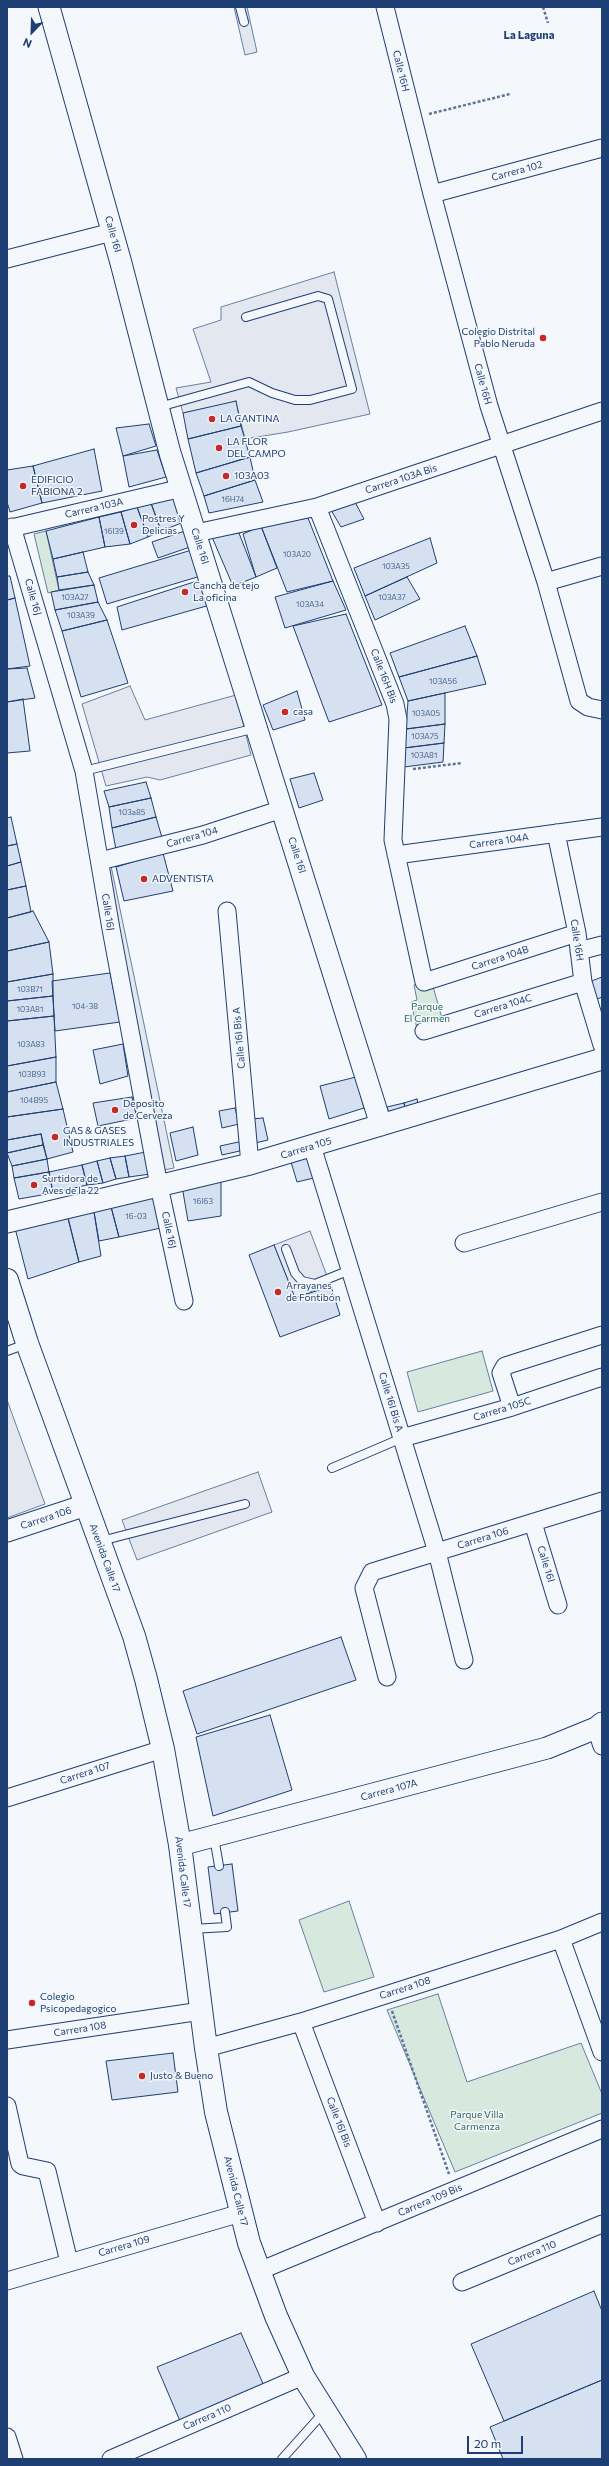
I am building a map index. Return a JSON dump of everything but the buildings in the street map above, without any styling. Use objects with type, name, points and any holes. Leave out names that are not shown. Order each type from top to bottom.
[{"type":"main road","name":"Avenida Calle 17","points":[[7,1280],[27,1343],[134,1636],[163,1749],[180,1845],[201,2011],[216,2112],[241,2214],[259,2271],[303,2376],[324,2412],[355,2459]]},
{"type":"street","name":"Calle 16I","points":[[49,7],[112,232],[158,407],[182,488],[381,1125]]},
{"type":"street","name":"Calle 16H","points":[[385,7],[432,194],[487,398],[546,582],[579,701],[595,708]]},
{"type":"street","name":"Carrera 102","points":[[432,194],[602,148]]},
{"type":"street","points":[[7,259],[112,232]]},
{"type":"street","name":"Carrera 103A Bis","points":[[196,533],[317,506],[502,446],[602,411]]},
{"type":"street","name":"Carrera 103A","points":[[10,528],[182,488]]},
{"type":"street","name":"Calle 16H Bis","points":[[317,506],[395,704],[398,719],[393,840],[424,982]]},
{"type":"street","name":"Calle 16J","points":[[10,528],[84,771],[111,929],[159,1186],[184,1301]]},
{"type":"street","points":[[546,582],[602,566]]},
{"type":"street","name":"Carrera 104","points":[[100,861],[203,835],[282,809]]},
{"type":"street","name":"Carrera 104A","points":[[396,855],[602,827]]},
{"type":"street","name":"Calle 16H","points":[[556,833],[577,933],[583,982],[602,1045]]},
{"type":"street","name":"Calle 16I Bis A","points":[[227,912],[250,1164]]},
{"type":"street","name":"Carrera 104B","points":[[424,982],[577,933]]},
{"type":"street","points":[[579,951],[602,945]]},
{"type":"street","name":"Carrera 104C","points":[[424,1031],[583,982]]},
{"type":"street","name":"Carrera 105","points":[[7,1222],[250,1164],[602,1059]]},
{"type":"street","name":"Calle 16I Bis A","points":[[312,1146],[437,1552],[464,1660]]},
{"type":"street","points":[[464,1243],[602,1202]]},
{"type":"street","points":[[512,1407],[501,1373],[505,1366],[602,1335]]},
{"type":"street","name":"Carrera 105C","points":[[402,1438],[512,1407],[602,1377]]},
{"type":"street","name":"Carrera 106","points":[[387,1677],[364,1588],[372,1572],[533,1524],[602,1501]]},
{"type":"street","name":"Carrera 106","points":[[7,1531],[86,1505]]},
{"type":"street","name":"Calle 16I","points":[[533,1524],[558,1605]]},
{"type":"street","name":"Carrera 107A","points":[[180,1845],[547,1748],[600,1732]]},
{"type":"street","name":"Carrera 107","points":[[7,1798],[163,1749]]},
{"type":"street","name":"Carrera 108","points":[[206,2048],[302,2022],[561,1939],[602,1922]]},
{"type":"street","points":[[561,1939],[602,2052]]},
{"type":"street","name":"Carrera 108","points":[[7,2040],[201,2011]]},
{"type":"street","name":"Calle 16J Bis","points":[[302,2022],[377,2223]]},
{"type":"street","points":[[7,2106],[20,2164],[47,2171],[69,2262]]},
{"type":"street","name":"Carrera 109 Bis","points":[[259,2271],[602,2129]]},
{"type":"street","name":"Carrera 109","points":[[7,2281],[241,2214]]},
{"type":"street","name":"Carrera 110","points":[[462,2282],[602,2224]]},
{"type":"street","name":"Carrera 110","points":[[111,2459],[303,2376]]},
{"type":"street","points":[[7,2436],[14,2459]]},
{"type":"lane","points":[[240,7],[244,22]]},
{"type":"lane","points":[[158,407],[249,382],[272,393],[295,400],[310,400],[352,389],[328,299],[318,296],[246,317]]},
{"type":"lane","points":[[84,771],[257,728]]},
{"type":"lane","points":[[286,1249],[295,1273],[302,1281],[315,1284],[350,1270]]},
{"type":"lane","points":[[7,1351],[27,1343]]},
{"type":"lane","points":[[332,1468],[402,1438]]},
{"type":"lane","points":[[99,1541],[245,1504]]},
{"type":"lane","points":[[214,1836],[219,1866]]},
{"type":"lane","points":[[190,1929],[227,1927],[225,1912]]},
{"type":"lane","points":[[282,2459],[324,2412]]},
{"type":"path","points":[[543,7],[548,23]]},
{"type":"path","points":[[413,118],[510,94]]},
{"type":"path","points":[[396,772],[462,763]]},
{"type":"path","points":[[386,1994],[455,2190]]},
{"type":"green space","points":[[46,531],[59,590],[48,593],[34,534]]},
{"type":"green space","name":"Parque El Carmen","points":[[424,982],[432,983],[444,1025],[418,1033],[411,1002],[417,1000],[414,985]]},
{"type":"green space","points":[[482,1351],[493,1391],[418,1412],[407,1372]]},
{"type":"green space","points":[[349,1901],[374,1977],[324,1992],[299,1920]]},
{"type":"green space","name":"Parque Villa Carmenza","points":[[438,1994],[467,2082],[581,2043],[602,2094],[602,2113],[455,2172],[387,2010]]},
{"type":"shaded area","points":[[234,7],[247,7],[257,52],[245,55]]},
{"type":"shaded area","points":[[334,272],[370,414],[288,432],[245,439],[236,402],[183,413],[176,388],[211,382],[193,329],[221,320],[221,307]]},
{"type":"shaded area","points":[[130,686],[145,720],[236,695],[251,755],[160,780],[147,777],[106,786],[82,704]]},
{"type":"shaded area","points":[[111,866],[174,1168],[164,1170],[101,867]]},
{"type":"shaded area","name":"Arrayanes de Fontibón","points":[[310,1231],[330,1284],[295,1298],[274,1245]]},
{"type":"shaded area","points":[[7,1400],[45,1504],[7,1518]]},
{"type":"shaded area","points":[[258,1472],[272,1512],[137,1560],[122,1520]]},
{"type":"place","name":"Colegio Distrital Pablo Neruda","points":[[543,338]]},
{"type":"place","name":"LA CANTINA","points":[[212,419]]},
{"type":"place","name":"LA FLOR DEL CAMPO","points":[[219,448]]},
{"type":"place","name":"103A03","points":[[226,476]]},
{"type":"place","name":"EDIFICIO FABIONA 2","points":[[23,486]]},
{"type":"place","name":"Postres Y Delicias","points":[[134,525]]},
{"type":"place","name":"Cancha de tejo La oficina","points":[[185,592]]},
{"type":"place","name":"casa","points":[[285,712]]},
{"type":"place","name":"ADVENTISTA","points":[[144,879]]},
{"type":"place","name":"Deposito de Cerveza","points":[[115,1110]]},
{"type":"place","name":"GAS & GASES INDUSTRIALES","points":[[55,1137]]},
{"type":"place","name":"Surtidora de Aves de la 22","points":[[34,1185]]},
{"type":"place","name":"Arrayanes de Fontibón","points":[[278,1292]]},
{"type":"place","name":"Colegio Psicopedagogico","points":[[32,2003]]},
{"type":"place","name":"Justo & Bueno","points":[[142,2076]]},
{"type":"district","name":"La Laguna","points":[[529,35]]}]
